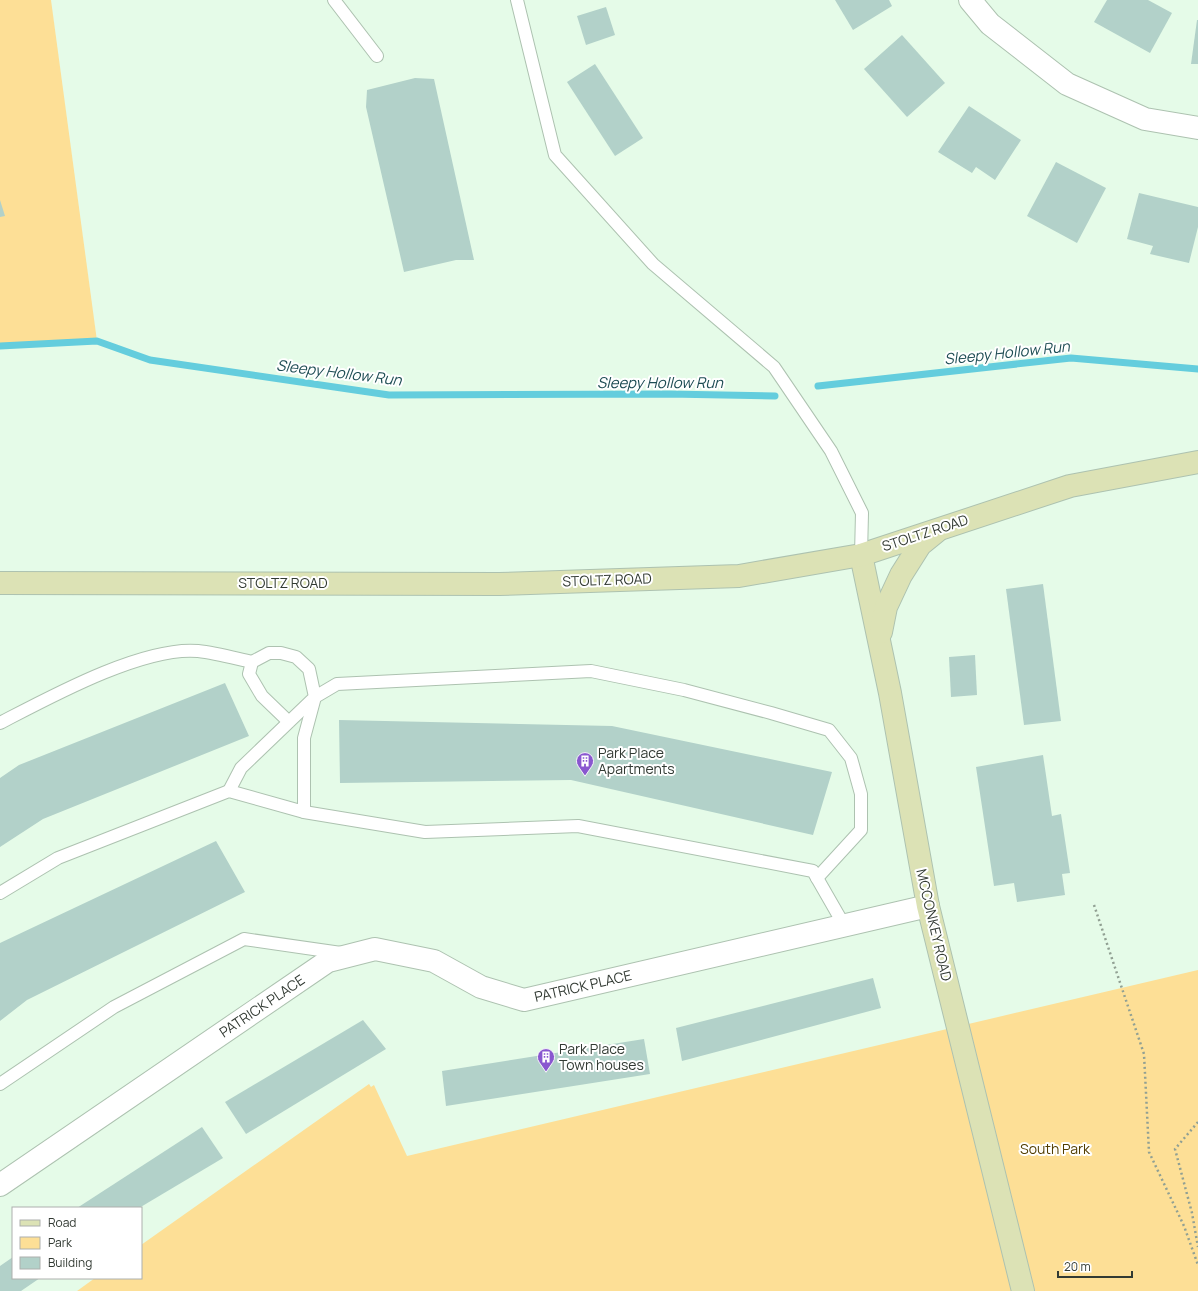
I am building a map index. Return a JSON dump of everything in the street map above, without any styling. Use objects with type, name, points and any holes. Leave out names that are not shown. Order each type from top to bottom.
[{"type":"street","points":[[970,0],[990,24],[1067,84],[1145,119],[1198,128]]},
{"type":"street","name":"STOLTZ ROAD","points":[[0,583],[498,584],[732,577],[861,555],[1070,486],[1198,462]]},
{"type":"street","points":[[879,644],[886,607],[901,575],[920,545],[940,528]]},
{"type":"street","name":"MCCONKEY ROAD","points":[[861,555],[928,906],[1024,1291]]},
{"type":"street","name":"PATRICK PLACE","points":[[0,1185],[328,961],[375,949],[434,962],[481,987],[524,1000],[928,906]]},
{"type":"lane","points":[[334,0],[376,56]]},
{"type":"lane","points":[[517,0],[555,155],[653,264],[774,367],[831,451],[862,513],[861,555]]},
{"type":"lane","points":[[0,723],[119,666],[164,653],[197,651],[252,662],[269,654],[281,653],[296,657],[309,669],[315,697],[304,738],[304,812]]},
{"type":"lane","points":[[252,662],[249,674],[262,696],[289,722]]},
{"type":"lane","points":[[229,791],[241,768],[315,697],[337,684],[591,671],[684,690],[829,730],[851,758],[861,794],[861,830],[817,878]]},
{"type":"lane","points":[[0,892],[58,858],[229,791],[304,812],[426,832],[578,826],[813,871],[844,926]]},
{"type":"lane","points":[[0,1084],[114,1007],[244,939],[352,954]]},
{"type":"path","points":[[1094,905],[1144,1054],[1149,1152],[1184,1226],[1198,1265]]},
{"type":"path","points":[[1198,1122],[1175,1149],[1192,1214],[1198,1247]]},
{"type":"green space","points":[[0,0],[51,0],[97,341],[0,348]]},
{"type":"green space","name":"South Park","points":[[1198,970],[1198,1291],[77,1291],[94,1279],[142,1279],[142,1244],[369,1084],[371,1087],[374,1085],[407,1156]]},
{"type":"building","points":[[835,0],[889,0],[892,6],[853,30]]},
{"type":"building","points":[[1107,0],[1148,0],[1172,13],[1150,53],[1094,22]]},
{"type":"building","points":[[606,7],[615,35],[586,45],[577,16]]},
{"type":"building","points":[[1197,20],[1198,64],[1191,64]]},
{"type":"building","points":[[902,35],[945,83],[907,117],[864,69]]},
{"type":"building","points":[[595,64],[643,138],[615,156],[567,82]]},
{"type":"building","points":[[415,78],[434,79],[474,260],[456,260],[404,272],[366,107],[367,90]]},
{"type":"building","points":[[969,106],[1021,140],[995,180],[976,167],[972,173],[938,152]]},
{"type":"building","points":[[1056,162],[1106,188],[1077,243],[1027,216]]},
{"type":"building","points":[[1139,193],[1198,207],[1198,227],[1189,263],[1150,254],[1153,246],[1127,239]]},
{"type":"building","points":[[0,200],[5,216],[0,217]]},
{"type":"building","points":[[1043,584],[1061,721],[1024,725],[1006,589]]},
{"type":"building","points":[[975,655],[977,695],[951,697],[949,657]]},
{"type":"building","points":[[225,683],[249,736],[43,819],[0,847],[0,778],[19,765]]},
{"type":"building","name":"Park Place Apartments","points":[[339,720],[612,726],[832,772],[813,835],[571,780],[340,783]]},
{"type":"building","points":[[1043,755],[1052,816],[1061,814],[1070,873],[1062,874],[1065,895],[1017,902],[1014,883],[994,886],[976,767]]},
{"type":"building","points":[[216,841],[245,892],[27,1000],[0,1021],[0,943]]},
{"type":"building","name":"Park Place Town houses","points":[[873,978],[881,1008],[682,1061],[676,1028]]},
{"type":"building","points":[[363,1020],[386,1049],[246,1134],[225,1102]]},
{"type":"building","name":"Park Place Town houses","points":[[644,1039],[650,1074],[446,1106],[442,1071]]},
{"type":"building","points":[[202,1127],[223,1158],[141,1207],[79,1207]]},
{"type":"building","points":[[12,1258],[12,1279],[39,1279],[21,1291],[0,1291],[0,1266]]},
{"type":"waterway","name":"Sleepy Hollow Run","points":[[0,346],[97,341],[150,360],[389,395],[669,394],[775,396]]},
{"type":"waterway","name":"Sleepy Hollow Run","points":[[818,386],[1071,358],[1198,369]]},
{"type":"place","name":"Park Place Apartments","points":[[585,776]]},
{"type":"place","name":"Park Place Town houses","points":[[546,1072]]}]
